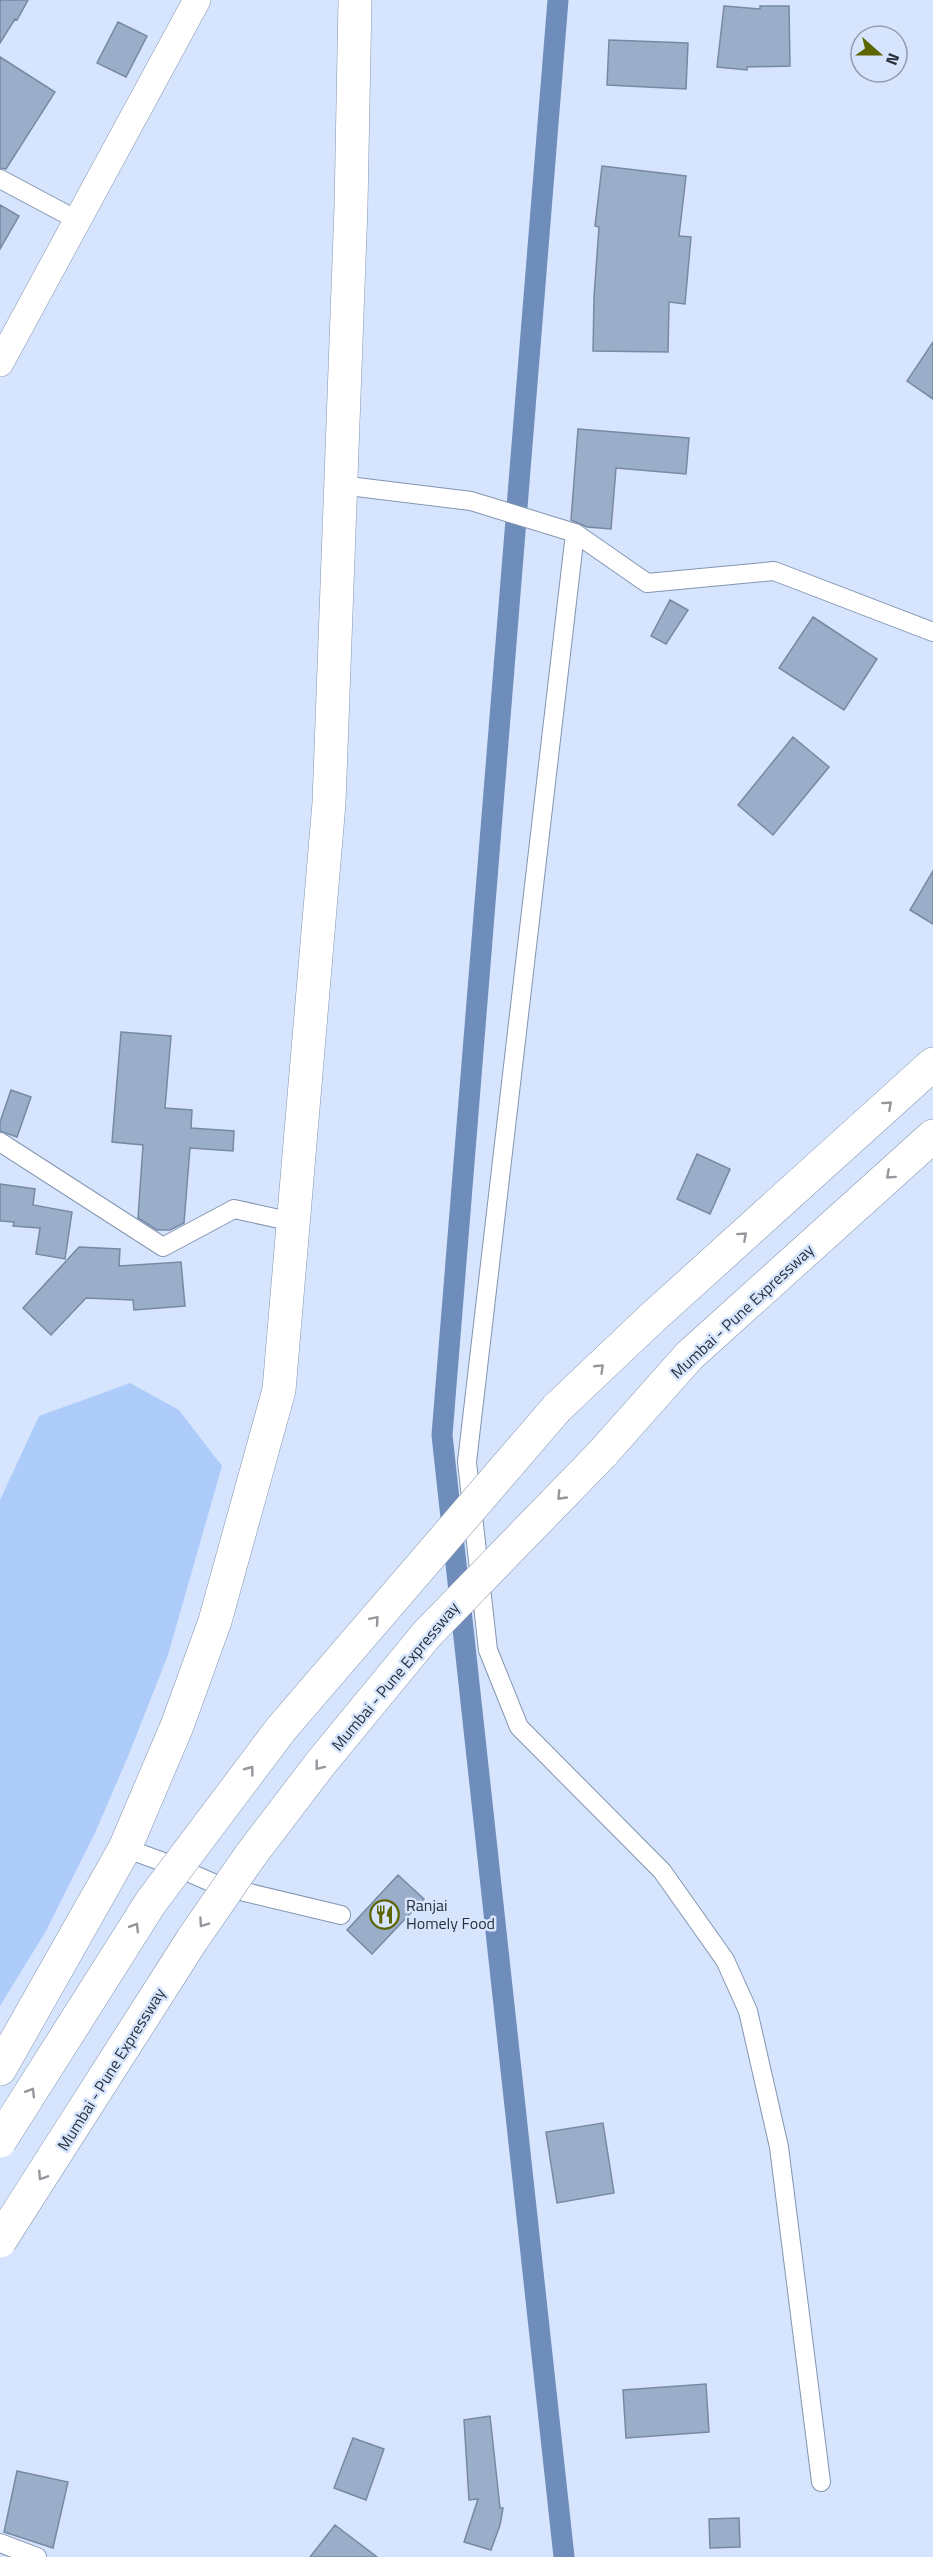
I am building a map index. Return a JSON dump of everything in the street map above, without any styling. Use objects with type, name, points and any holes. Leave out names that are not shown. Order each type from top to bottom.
[{"type":"highway","points":[[0,2069],[125,1848],[177,1726],[215,1621],[279,1390],[328,803],[351,206],[355,0]]},
{"type":"highway","points":[[0,2142],[151,1902],[281,1729],[557,1408],[652,1318],[933,1064]]},
{"type":"highway","name":"Mumbai - Pune Expressway","points":[[0,2241],[192,1940],[250,1856],[320,1764],[427,1634],[602,1454],[689,1356],[933,1136]]},
{"type":"main road","points":[[0,363],[197,0]]},
{"type":"street","points":[[0,179],[77,220]]},
{"type":"street","points":[[340,485],[471,501],[574,533],[647,583],[774,571],[933,632]]},
{"type":"street","points":[[574,533],[467,1462],[488,1650],[519,1727],[662,1871],[725,1960],[748,2011],[779,2148],[821,2482]]},
{"type":"street","points":[[0,1142],[164,1247],[234,1209],[293,1222]]},
{"type":"street","points":[[125,1848],[220,1886],[341,1915]]},
{"type":"street","points":[[0,2543],[37,2557]]},
{"type":"shaded area","points":[[130,1383],[179,1410],[222,1466],[168,1655],[129,1754],[95,1833],[46,1931],[0,2006],[0,1500],[39,1416]]},
{"type":"building","points":[[0,0],[28,0],[0,43]]},
{"type":"building","points":[[724,6],[760,9],[760,6],[789,6],[790,66],[747,67],[747,70],[717,67]]},
{"type":"building","points":[[118,22],[147,36],[126,77],[97,63]]},
{"type":"building","points":[[609,40],[688,43],[686,89],[607,85]]},
{"type":"building","points":[[0,57],[55,92],[6,169],[0,168]]},
{"type":"building","points":[[602,166],[686,176],[679,236],[691,237],[685,304],[669,302],[668,352],[593,351],[599,227],[595,226]]},
{"type":"building","points":[[0,205],[19,216],[0,249]]},
{"type":"building","points":[[933,342],[933,399],[907,381]]},
{"type":"building","points":[[578,429],[689,438],[686,474],[616,468],[611,529],[587,527],[571,520]]},
{"type":"building","points":[[670,600],[688,610],[666,644],[651,636]]},
{"type":"building","points":[[813,617],[877,659],[844,710],[779,668]]},
{"type":"building","points":[[793,737],[829,767],[773,835],[738,805]]},
{"type":"building","points":[[933,871],[933,924],[910,910]]},
{"type":"building","points":[[121,1032],[171,1036],[165,1108],[192,1110],[191,1128],[234,1131],[233,1151],[190,1148],[184,1223],[170,1230],[157,1230],[138,1218],[143,1145],[112,1142]]},
{"type":"building","points":[[11,1090],[31,1097],[17,1137],[0,1131],[0,1122]]},
{"type":"building","points":[[697,1154],[730,1169],[710,1214],[677,1199]]},
{"type":"building","points":[[0,1184],[35,1189],[33,1205],[72,1212],[65,1259],[36,1254],[40,1228],[13,1226],[14,1222],[0,1221]]},
{"type":"building","points":[[79,1247],[120,1249],[119,1266],[181,1262],[185,1306],[134,1310],[133,1300],[86,1298],[51,1335],[23,1308]]},
{"type":"building","name":"Ranjai Homely Food","points":[[398,1875],[424,1899],[372,1954],[347,1930]]},
{"type":"building","points":[[603,2123],[614,2193],[557,2203],[546,2132]]},
{"type":"building","points":[[706,2384],[709,2432],[626,2438],[623,2390]]},
{"type":"building","points":[[490,2416],[500,2508],[503,2508],[491,2550],[464,2542],[478,2499],[469,2500],[464,2420]]},
{"type":"building","points":[[353,2438],[384,2449],[366,2500],[334,2488]]},
{"type":"building","points":[[17,2471],[68,2482],[53,2548],[4,2532]]},
{"type":"building","points":[[739,2518],[740,2547],[710,2548],[709,2519]]},
{"type":"building","points":[[335,2525],[377,2557],[310,2557]]},
{"type":"waterway","points":[[558,0],[442,1435],[564,2557]]},
{"type":"place","name":"Ranjai Homely Food","points":[[385,1914]]}]
